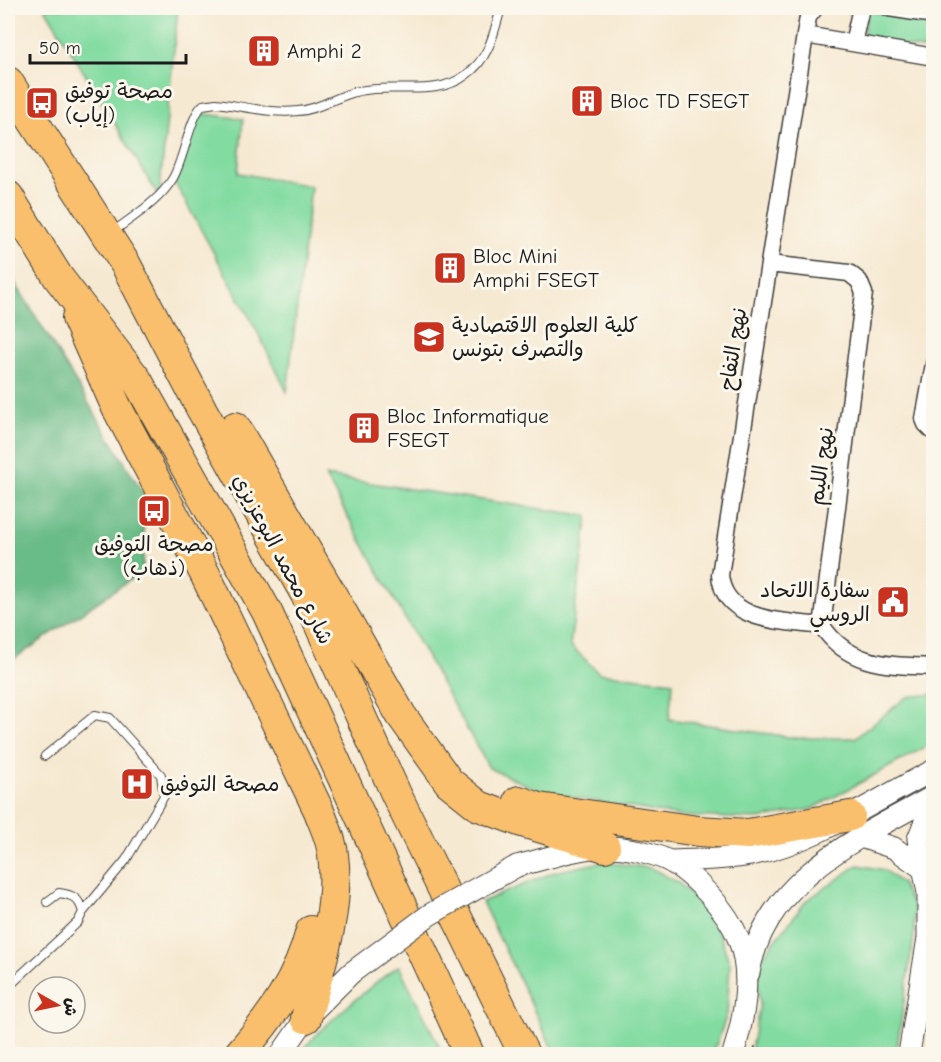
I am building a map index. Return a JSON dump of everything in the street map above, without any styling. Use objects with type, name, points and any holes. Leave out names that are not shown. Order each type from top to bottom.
[{"type":"highway","name":"شارع محمد البوعزيزي","points":[[8,82],[126,265],[202,410],[306,595],[396,794],[524,1054]]},
{"type":"highway","name":"شارع محمد البوعزيزي","points":[[8,196],[58,277],[137,380],[267,612],[469,1054]]},
{"type":"highway","points":[[126,265],[222,407],[415,737],[449,782],[479,806],[522,822],[604,847]]},
{"type":"highway","points":[[58,277],[116,406],[205,574],[330,841],[334,878],[328,932],[306,1018]]},
{"type":"highway","points":[[415,737],[469,778],[502,795],[539,808],[698,831],[748,834],[856,826]]},
{"type":"highway","points":[[239,1054],[273,1015],[297,971],[311,933],[317,892],[318,850],[312,800]]},
{"type":"street","name":"نهج التفاح","points":[[815,8],[808,17],[720,575],[724,595],[736,608],[759,616],[822,626]]},
{"type":"street","points":[[853,43],[861,8]]},
{"type":"street","points":[[889,8],[933,15]]},
{"type":"street","points":[[805,35],[933,57]]},
{"type":"street","name":"نهج الليم","points":[[769,264],[849,273],[859,281],[864,293],[822,626]]},
{"type":"street","points":[[933,364],[924,419],[933,432]]},
{"type":"street","points":[[822,626],[831,640],[846,653],[877,662],[933,667]]},
{"type":"street","points":[[734,1050],[742,1027],[753,949],[783,897],[856,826],[933,770]]},
{"type":"street","points":[[280,1053],[306,1018],[351,973],[429,915],[517,866],[604,847],[633,850],[669,861],[718,860],[752,855],[856,826],[933,798]]},
{"type":"street","points":[[909,1054],[928,938],[928,893],[918,839],[933,798]]},
{"type":"street","points":[[856,826],[894,848],[922,868]]},
{"type":"street","points":[[669,861],[718,904],[739,939],[747,985]]},
{"type":"lane","points":[[107,236],[158,198],[166,188],[181,163],[195,115],[203,105],[216,103],[296,112],[365,90],[446,86],[465,77],[485,56],[501,8]]},
{"type":"lane","points":[[8,987],[78,922],[83,912],[126,860],[164,796],[161,775],[110,718],[94,715],[45,756]]},
{"type":"lane","points":[[47,902],[58,893],[71,895],[80,902],[83,912]]},
{"type":"path","points":[[734,1050],[789,1054]]},
{"type":"green space","points":[[45,8],[178,8],[159,197]]},
{"type":"green space","points":[[868,11],[933,22],[933,51],[862,39]]},
{"type":"green space","points":[[196,113],[243,119],[238,173],[311,186],[287,392],[257,331],[174,181]]},
{"type":"green space","points":[[8,271],[145,496],[143,571],[8,663]]},
{"type":"green space","points":[[325,476],[588,516],[570,645],[599,673],[673,682],[669,719],[796,738],[855,738],[907,697],[933,694],[933,743],[812,809],[758,819],[679,816],[542,792],[489,768]]},
{"type":"green space","points":[[602,862],[651,868],[679,883],[714,918],[730,964],[727,1014],[717,1043],[710,1054],[555,1054],[482,902],[554,872]]},
{"type":"green space","points":[[858,865],[884,870],[901,883],[914,908],[914,936],[896,1054],[750,1054],[760,1004],[756,965],[806,901]]},
{"type":"green space","points":[[399,966],[443,1054],[301,1054],[331,1021]]},
{"type":"place","name":"Amphi 2","points":[[264,51]]},
{"type":"place","name":"Bloc TD FSEGT","points":[[587,101]]},
{"type":"place","name":"مصحة توفيق (إياب)","points":[[42,103]]},
{"type":"place","name":"Bloc Mini Amphi FSEGT","points":[[450,268]]},
{"type":"place","name":"كلية العلوم الاقتصادية والتصرف بتونس","points":[[429,337]]},
{"type":"place","name":"Bloc Informatique FSEGT","points":[[364,428]]},
{"type":"place","name":"مصحة التوفيق (ذهاب)","points":[[154,511]]},
{"type":"place","name":"سفارة الاتحاد الروسي","points":[[893,602]]},
{"type":"place","name":"مصحة التوفيق","points":[[137,784]]}]
